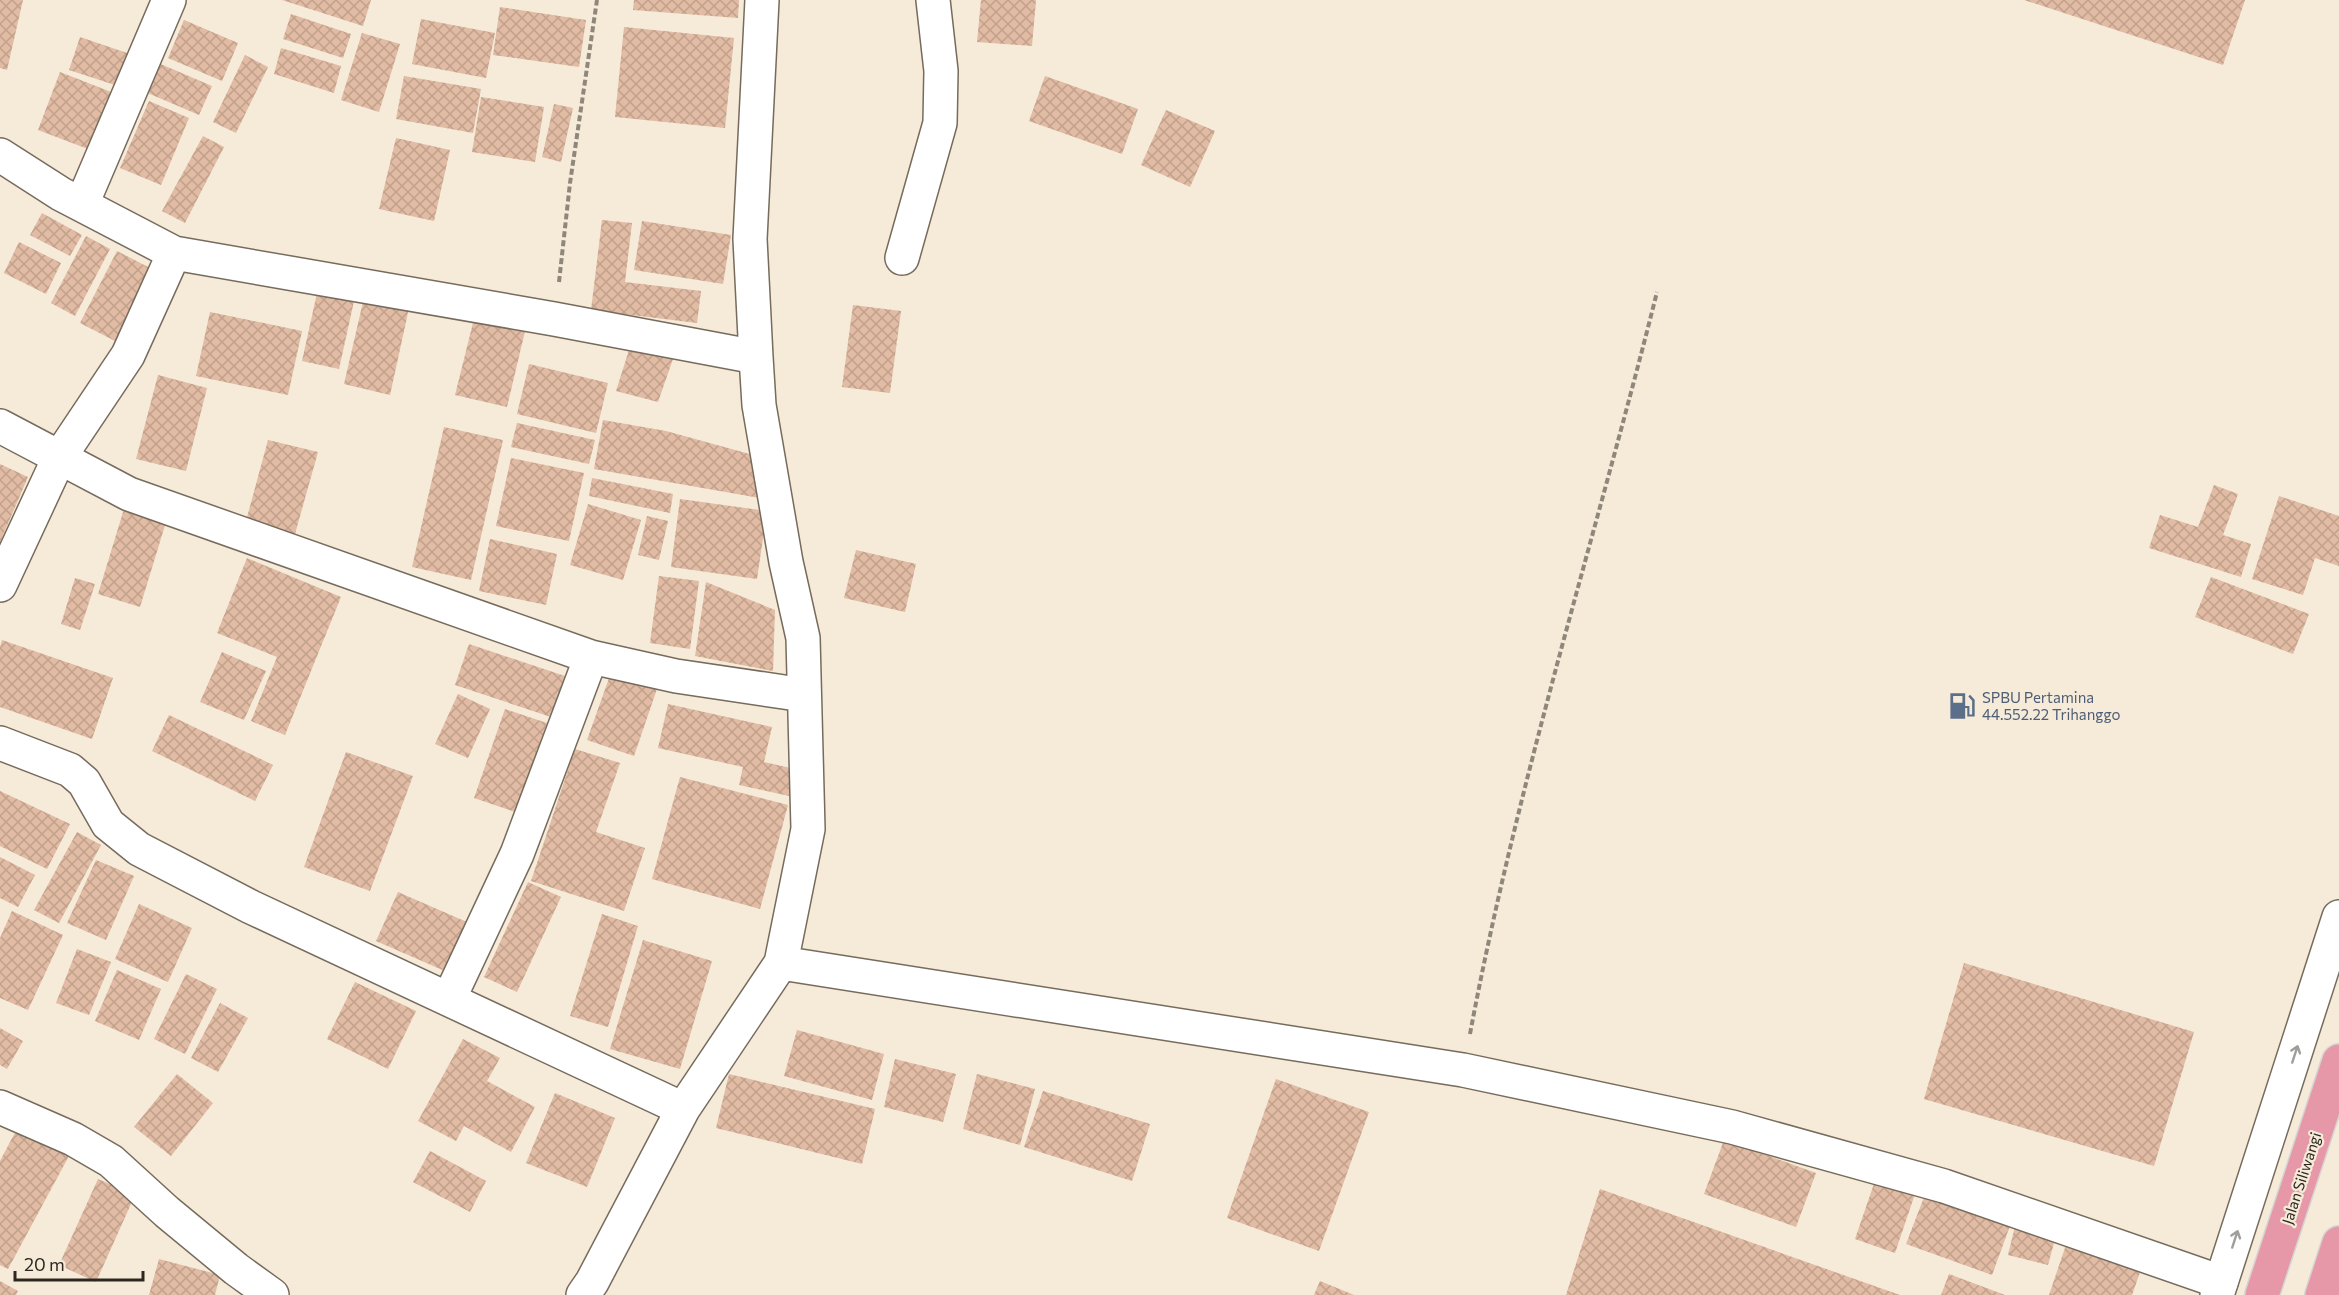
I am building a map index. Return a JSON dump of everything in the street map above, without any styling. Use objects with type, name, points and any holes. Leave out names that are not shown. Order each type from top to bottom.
[{"type":"highway","name":"Jalan Siliwangi","points":[[2262,1295],[2339,1061]]},
{"type":"highway","points":[[2322,1295],[2339,1243]]},
{"type":"street","points":[[82,204],[169,0]]},
{"type":"street","points":[[583,1295],[683,1109],[781,963],[808,829],[803,638],[786,562],[759,405],[756,357],[750,239],[762,0]]},
{"type":"street","points":[[902,258],[940,123],[941,71],[933,0]]},
{"type":"street","points":[[0,155],[61,194],[174,253],[554,319],[756,357]]},
{"type":"street","points":[[0,585],[59,458],[128,355],[174,253]]},
{"type":"street","points":[[0,426],[129,494],[591,657],[676,676],[804,695]]},
{"type":"street","points":[[449,999],[517,854],[591,657]]},
{"type":"street","points":[[0,743],[70,770],[84,782],[108,824],[139,849],[251,907],[683,1109]]},
{"type":"street","points":[[781,963],[1463,1070],[1732,1127],[1933,1183],[2219,1289],[2339,917]]},
{"type":"street","points":[[0,1107],[73,1139],[111,1161],[167,1212],[236,1269],[272,1295]]},
{"type":"path","points":[[554,319],[570,183],[597,0]]},
{"type":"path","points":[[1463,1070],[1488,938],[1559,659],[1621,434],[1657,292]]},
{"type":"building","points":[[0,0],[23,0],[7,70],[0,68]]},
{"type":"building","points":[[282,0],[371,0],[363,26]]},
{"type":"building","points":[[634,0],[739,0],[738,18],[633,10]]},
{"type":"building","points":[[981,0],[1036,0],[1032,46],[977,42]]},
{"type":"building","points":[[2024,0],[2245,0],[2223,65]]},
{"type":"building","points":[[500,7],[586,20],[579,67],[493,55]]},
{"type":"building","points":[[291,14],[351,34],[343,58],[283,39]]},
{"type":"building","points":[[421,19],[495,33],[486,78],[412,64]]},
{"type":"building","points":[[184,20],[238,43],[222,81],[168,58]]},
{"type":"building","points":[[624,27],[734,38],[725,128],[615,117]]},
{"type":"building","points":[[362,33],[400,44],[379,112],[341,100]]},
{"type":"building","points":[[80,37],[136,56],[124,88],[69,70]]},
{"type":"building","points":[[281,48],[341,66],[334,93],[274,74]]},
{"type":"building","points":[[245,55],[268,67],[236,133],[213,122]]},
{"type":"building","points":[[156,62],[212,86],[199,115],[143,91]]},
{"type":"building","points":[[60,72],[124,97],[101,154],[38,130]]},
{"type":"building","points":[[404,76],[481,89],[473,133],[396,119]]},
{"type":"building","points":[[1045,76],[1138,109],[1122,154],[1029,121]]},
{"type":"building","points":[[481,97],[544,107],[535,162],[472,152]]},
{"type":"building","points":[[149,101],[189,118],[161,185],[120,168]]},
{"type":"building","points":[[554,104],[573,108],[561,162],[542,157]]},
{"type":"building","points":[[1166,110],[1215,131],[1190,187],[1141,165]]},
{"type":"building","points":[[203,136],[224,147],[185,223],[162,211]]},
{"type":"building","points":[[396,138],[450,150],[434,221],[379,209]]},
{"type":"building","points":[[42,213],[82,235],[70,256],[30,235]]},
{"type":"building","points":[[602,220],[632,223],[625,282],[701,291],[697,323],[591,310]]},
{"type":"building","points":[[642,221],[731,235],[723,284],[634,270]]},
{"type":"building","points":[[86,236],[110,249],[75,316],[51,303]]},
{"type":"building","points":[[19,242],[61,263],[46,294],[4,273]]},
{"type":"building","points":[[117,251],[154,270],[117,342],[80,323]]},
{"type":"building","points":[[319,284],[356,292],[339,369],[302,361]]},
{"type":"building","points":[[366,289],[411,299],[390,395],[344,384]]},
{"type":"building","points":[[853,305],[901,311],[890,393],[842,387]]},
{"type":"building","points":[[210,312],[302,331],[288,395],[196,376]]},
{"type":"building","points":[[475,315],[526,327],[507,407],[455,395]]},
{"type":"building","points":[[629,350],[673,359],[658,402],[616,391]]},
{"type":"building","points":[[529,364],[608,383],[596,433],[517,414]]},
{"type":"building","points":[[158,375],[207,388],[186,471],[136,459]]},
{"type":"building","points":[[603,420],[666,431],[757,456],[771,500],[594,469]]},
{"type":"building","points":[[517,423],[595,440],[589,464],[511,447]]},
{"type":"building","points":[[444,427],[503,440],[471,580],[412,567]]},
{"type":"building","points":[[268,440],[318,452],[295,534],[246,521]]},
{"type":"building","points":[[511,458],[584,473],[569,541],[496,526]]},
{"type":"building","points":[[0,464],[28,477],[0,542]]},
{"type":"building","points":[[592,478],[673,494],[670,513],[589,496]]},
{"type":"building","points":[[2214,485],[2238,494],[2223,535],[2251,544],[2241,577],[2149,548],[2160,515],[2198,527]]},
{"type":"building","points":[[2279,496],[2339,516],[2339,566],[2315,558],[2303,595],[2252,579]]},
{"type":"building","points":[[680,499],[767,511],[757,579],[671,567]]},
{"type":"building","points":[[588,504],[641,520],[623,580],[570,565]]},
{"type":"building","points":[[124,509],[166,522],[140,607],[98,594]]},
{"type":"building","points":[[647,516],[668,521],[659,560],[638,555]]},
{"type":"building","points":[[490,539],[557,554],[546,605],[479,591]]},
{"type":"building","points":[[856,550],[916,564],[905,612],[844,598]]},
{"type":"building","points":[[247,558],[341,597],[285,735],[251,721],[277,657],[217,633]]},
{"type":"building","points":[[659,576],[699,581],[690,649],[650,643]]},
{"type":"building","points":[[2211,577],[2309,614],[2293,654],[2195,617]]},
{"type":"building","points":[[75,578],[95,584],[80,630],[61,624]]},
{"type":"building","points":[[706,582],[775,610],[773,671],[695,656]]},
{"type":"building","points":[[2,640],[113,678],[92,739],[0,707]]},
{"type":"building","points":[[469,644],[568,677],[554,718],[455,685]]},
{"type":"building","points":[[222,652],[266,671],[244,720],[200,702]]},
{"type":"building","points":[[613,667],[659,683],[634,756],[587,740]]},
{"type":"building","points":[[458,694],[490,709],[468,758],[435,744]]},
{"type":"building","points":[[668,704],[772,727],[764,762],[795,769],[789,796],[739,785],[743,767],[658,748]]},
{"type":"building","points":[[505,709],[547,723],[515,812],[474,798]]},
{"type":"building","points":[[169,715],[273,765],[255,801],[152,751]]},
{"type":"building","points":[[575,749],[620,763],[596,832],[645,848],[624,911],[531,881]]},
{"type":"building","points":[[346,752],[413,776],[370,891],[304,867]]},
{"type":"building","points":[[680,777],[788,805],[760,909],[652,879]]},
{"type":"building","points":[[0,791],[70,824],[47,869],[0,846]]},
{"type":"building","points":[[77,832],[101,845],[59,923],[34,910]]},
{"type":"building","points":[[0,857],[35,875],[18,907],[0,898]]},
{"type":"building","points":[[96,860],[134,876],[106,940],[67,923]]},
{"type":"building","points":[[528,882],[561,897],[517,992],[484,977]]},
{"type":"building","points":[[398,892],[476,926],[454,975],[376,941]]},
{"type":"building","points":[[139,904],[192,928],[168,982],[115,959]]},
{"type":"building","points":[[12,911],[63,935],[28,1010],[0,998],[0,938]]},
{"type":"building","points":[[602,914],[638,926],[608,1027],[570,1016]]},
{"type":"building","points":[[643,940],[712,961],[680,1069],[610,1049]]},
{"type":"building","points":[[77,949],[111,962],[89,1015],[56,1003]]},
{"type":"building","points":[[1964,963],[2194,1032],[2154,1166],[1924,1099]]},
{"type":"building","points":[[117,970],[161,989],[139,1040],[95,1021]]},
{"type":"building","points":[[186,974],[217,989],[185,1054],[154,1039]]},
{"type":"building","points":[[355,982],[416,1011],[388,1069],[327,1039]]},
{"type":"building","points":[[220,1003],[248,1018],[218,1072],[191,1058]]},
{"type":"building","points":[[0,1028],[23,1041],[7,1069],[0,1065]]},
{"type":"building","points":[[797,1030],[884,1054],[872,1100],[784,1076]]},
{"type":"building","points":[[463,1039],[500,1058],[487,1081],[535,1107],[511,1152],[464,1126],[456,1141],[418,1121]]},
{"type":"building","points":[[895,1059],[956,1074],[943,1122],[884,1107]]},
{"type":"building","points":[[177,1074],[213,1103],[171,1156],[134,1127]]},
{"type":"building","points":[[729,1074],[875,1109],[862,1164],[716,1128]]},
{"type":"building","points":[[977,1074],[1035,1089],[1020,1145],[963,1129]]},
{"type":"building","points":[[1276,1079],[1369,1112],[1319,1251],[1227,1218]]},
{"type":"building","points":[[1043,1091],[1150,1124],[1132,1181],[1024,1147]]},
{"type":"building","points":[[555,1093],[615,1118],[587,1187],[526,1163]]},
{"type":"building","points":[[18,1127],[70,1154],[8,1269],[0,1265],[0,1161]]},
{"type":"building","points":[[1724,1140],[1816,1173],[1796,1227],[1704,1194]]},
{"type":"building","points":[[430,1151],[486,1181],[470,1212],[413,1182]]},
{"type":"building","points":[[1877,1175],[1917,1188],[1895,1253],[1855,1239]]},
{"type":"building","points":[[98,1179],[135,1195],[96,1282],[59,1265]]},
{"type":"building","points":[[1600,1189],[1900,1295],[1566,1295]]},
{"type":"building","points":[[1926,1192],[2011,1223],[1992,1275],[1906,1244]]},
{"type":"building","points":[[2017,1218],[2058,1228],[2048,1265],[2008,1255]]},
{"type":"building","points":[[2069,1236],[2144,1261],[2132,1295],[2049,1295]]},
{"type":"building","points":[[159,1259],[220,1275],[215,1295],[149,1295]]},
{"type":"building","points":[[1949,1274],[2005,1295],[1941,1295]]},
{"type":"building","points":[[0,1281],[18,1291],[16,1295],[0,1295]]},
{"type":"building","points":[[1320,1281],[1354,1295],[1314,1295]]},
{"type":"place","name":"SPBU Pertamina 44.552.22 Trihanggo","points":[[1962,706]]}]
